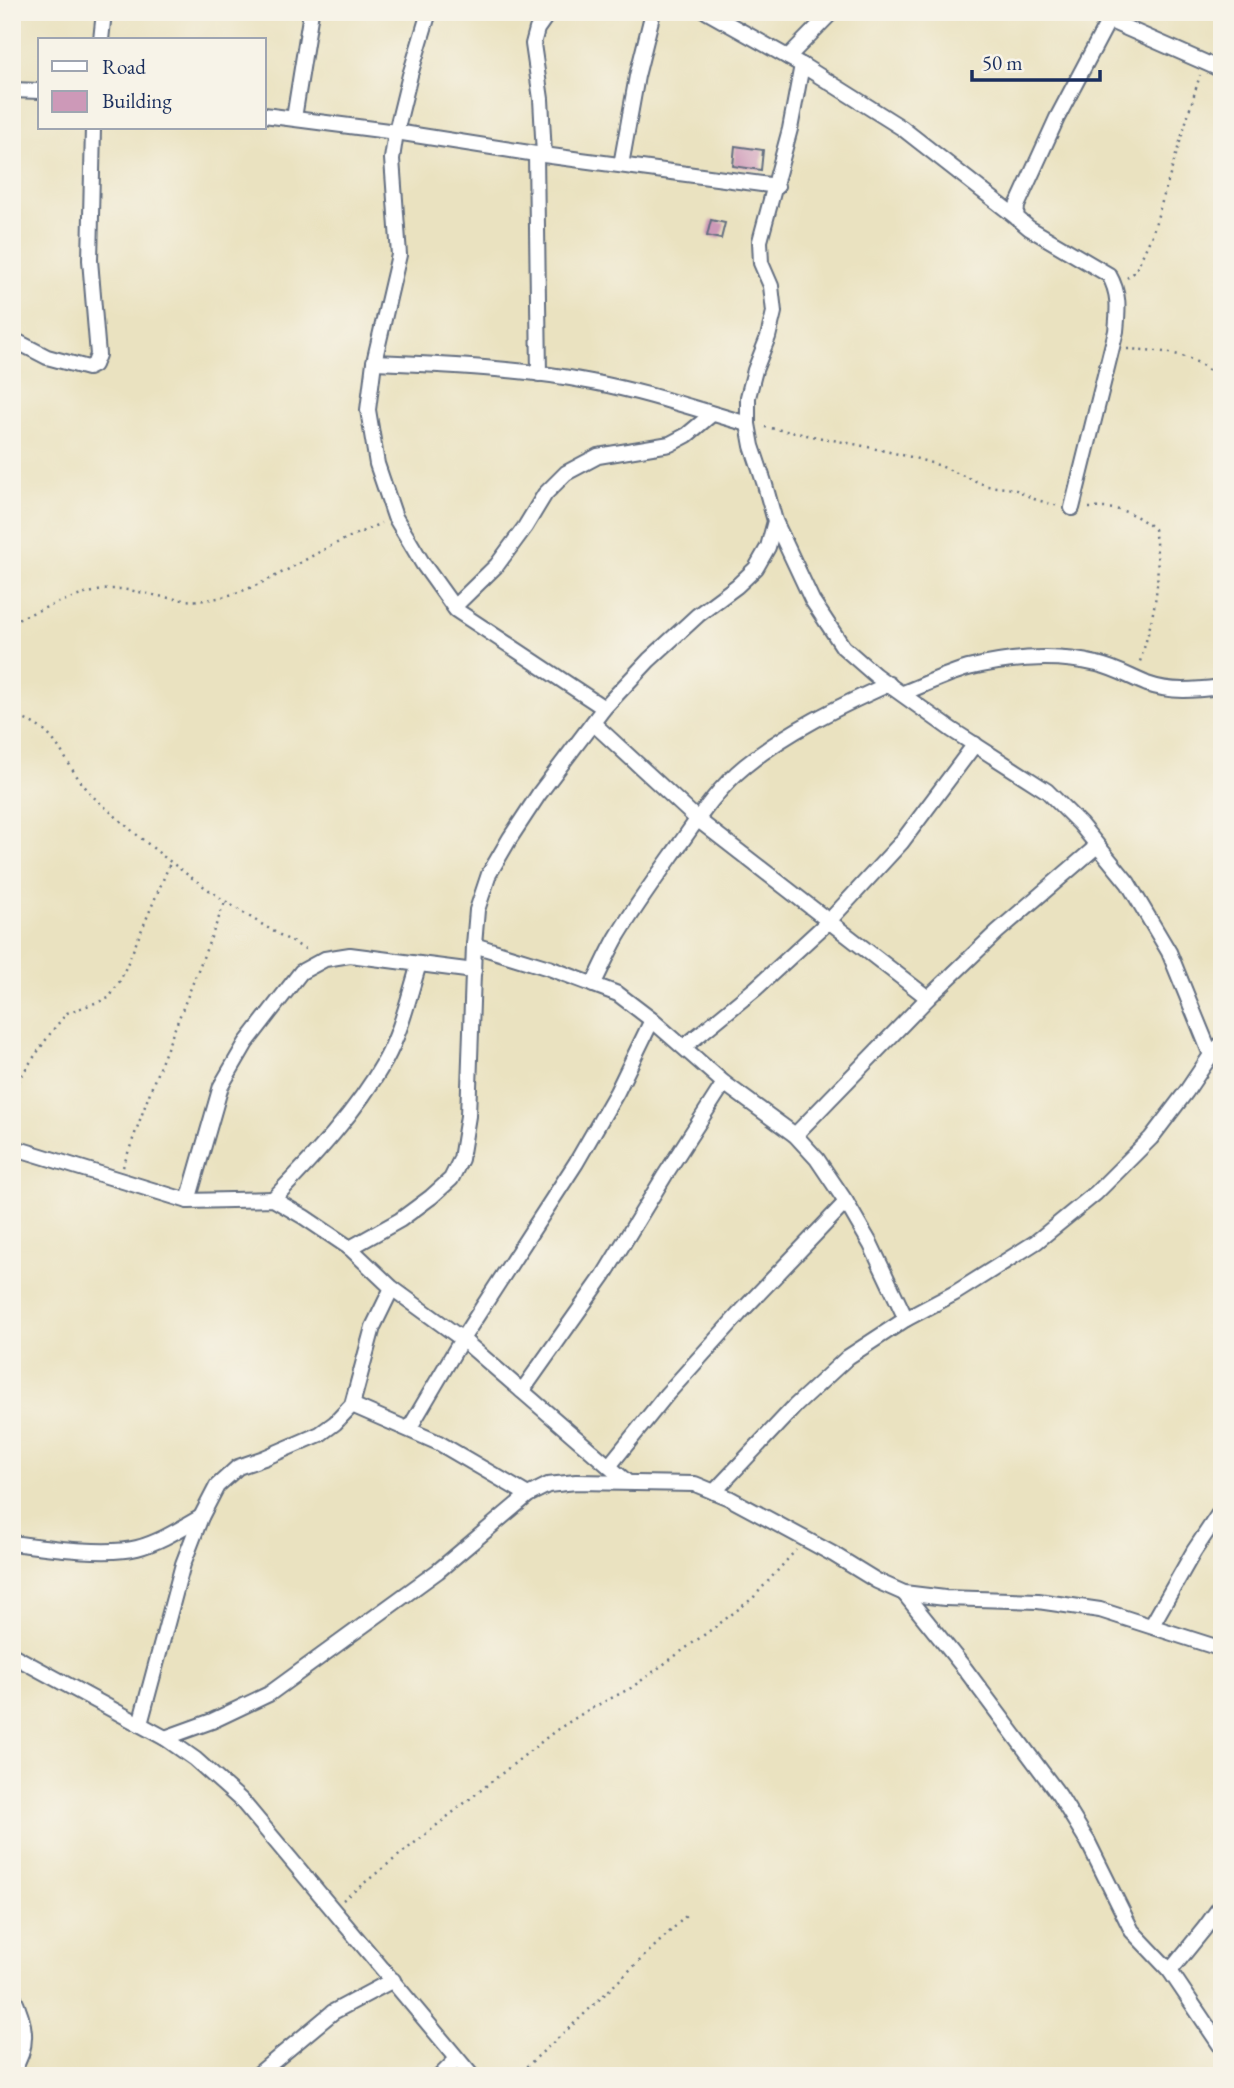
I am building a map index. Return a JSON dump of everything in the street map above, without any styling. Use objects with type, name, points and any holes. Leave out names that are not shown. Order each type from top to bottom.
[{"type":"street","points":[[101,38],[104,12]]},
{"type":"street","points":[[294,118],[311,12]]},
{"type":"street","points":[[429,12],[410,75],[392,159],[399,254],[374,362],[368,410],[377,464],[395,517],[423,564],[454,607],[604,708]]},
{"type":"street","points":[[539,374],[541,99],[533,44],[537,29],[549,12]]},
{"type":"street","points":[[621,165],[637,76],[653,12]]},
{"type":"street","points":[[707,12],[802,65],[902,128],[1028,228],[1110,275],[1116,287],[1119,306],[1116,331],[1072,508]]},
{"type":"street","points":[[788,57],[832,12]]},
{"type":"street","points":[[1090,12],[1111,17],[1222,70]]},
{"type":"street","points":[[1016,217],[1017,206],[1046,142],[1111,17]]},
{"type":"street","points":[[802,65],[777,186],[761,241],[761,263],[771,286],[774,312],[748,397],[748,424],[752,446],[775,522],[812,600],[843,647],[875,675],[1047,791],[1080,824],[1128,883],[1168,953],[1211,1055]]},
{"type":"street","points":[[12,89],[38,90]]},
{"type":"street","points":[[266,115],[777,186]]},
{"type":"street","points":[[12,339],[47,357],[88,368],[94,365],[98,355],[90,260],[93,130]]},
{"type":"street","points":[[374,362],[453,366],[593,382],[748,424]]},
{"type":"street","points":[[454,607],[497,565],[545,494],[566,473],[598,456],[670,444],[687,435],[712,414]]},
{"type":"street","points":[[350,1248],[400,1220],[430,1197],[451,1179],[461,1159],[468,1115],[477,910],[489,874],[539,794],[604,708],[649,660],[698,615],[756,568],[768,547],[775,522]]},
{"type":"street","points":[[903,693],[967,669],[1018,660],[1068,660],[1096,664],[1172,690],[1222,687]]},
{"type":"street","points":[[593,985],[616,939],[697,819],[744,766],[800,727],[889,684]]},
{"type":"street","points":[[593,723],[697,819],[928,998]]},
{"type":"street","points":[[684,1047],[755,989],[828,922],[901,843],[975,744]]},
{"type":"street","points":[[795,1135],[928,998],[997,932],[1097,846]]},
{"type":"street","points":[[474,945],[549,968],[618,995],[652,1020],[724,1083],[795,1135],[817,1159],[846,1202],[871,1245],[906,1319]]},
{"type":"street","points":[[188,1201],[220,1086],[246,1043],[301,972],[325,959],[350,955],[474,971]]},
{"type":"street","points":[[272,1199],[314,1157],[385,1060],[398,1031],[419,964]]},
{"type":"street","points":[[409,1429],[462,1339],[576,1163],[617,1092],[652,1020]]},
{"type":"street","points":[[714,1492],[795,1406],[848,1357],[906,1319],[956,1293],[1036,1241],[1096,1193],[1151,1138],[1222,1043]]},
{"type":"street","points":[[522,1391],[604,1275],[724,1083]]},
{"type":"street","points":[[12,1147],[188,1201],[272,1199],[350,1248],[392,1288],[462,1339],[627,1482]]},
{"type":"street","points":[[609,1466],[667,1394],[846,1202]]},
{"type":"street","points":[[140,1724],[183,1564],[201,1517],[217,1486],[238,1467],[320,1434],[352,1405],[373,1327],[392,1288]]},
{"type":"street","points":[[352,1405],[439,1443],[528,1495]]},
{"type":"street","points":[[165,1738],[212,1721],[269,1694],[416,1588],[528,1495],[548,1485],[576,1482],[695,1484],[805,1538],[877,1581],[904,1593],[945,1598],[1038,1601],[1100,1609],[1222,1648]]},
{"type":"street","points":[[1152,1625],[1194,1551],[1222,1510]]},
{"type":"street","points":[[12,1543],[97,1551],[135,1549],[167,1536],[201,1517]]},
{"type":"street","points":[[904,1593],[965,1669],[1059,1795],[1088,1842],[1132,1931],[1170,1970],[1222,2048]]},
{"type":"street","points":[[12,1655],[165,1738],[195,1759],[242,1801],[472,2076]]},
{"type":"street","points":[[1170,1970],[1222,1904]]},
{"type":"street","points":[[256,2076],[333,2012],[393,1980]]},
{"type":"street","points":[[12,1994],[24,2021],[25,2041],[12,2072]]},
{"type":"street","points":[[440,2076],[457,2059]]},
{"type":"path","points":[[1116,287],[1135,272],[1152,235],[1204,62]]},
{"type":"path","points":[[1111,348],[1143,350],[1195,360],[1212,371],[1222,384]]},
{"type":"path","points":[[748,424],[911,457],[938,465],[987,486],[1014,489],[1034,499],[1072,508],[1120,509],[1138,515],[1154,529],[1159,556],[1157,593],[1151,626],[1135,678]]},
{"type":"path","points":[[12,621],[85,594],[116,589],[204,600],[237,592],[277,576],[324,549],[395,517]]},
{"type":"path","points":[[12,716],[22,718],[56,742],[86,788],[113,815],[171,861],[225,902],[274,933],[325,959]]},
{"type":"path","points":[[12,1094],[37,1052],[67,1013],[109,998],[120,981],[171,861]]},
{"type":"path","points":[[118,1180],[225,902]]},
{"type":"path","points":[[332,1909],[555,1731],[587,1710],[631,1688],[753,1598],[805,1538]]},
{"type":"path","points":[[516,2076],[687,1916]]},
{"type":"building","points":[[735,146],[763,150],[761,170],[733,166]]},
{"type":"building","points":[[711,220],[725,223],[721,239],[707,236]]}]
